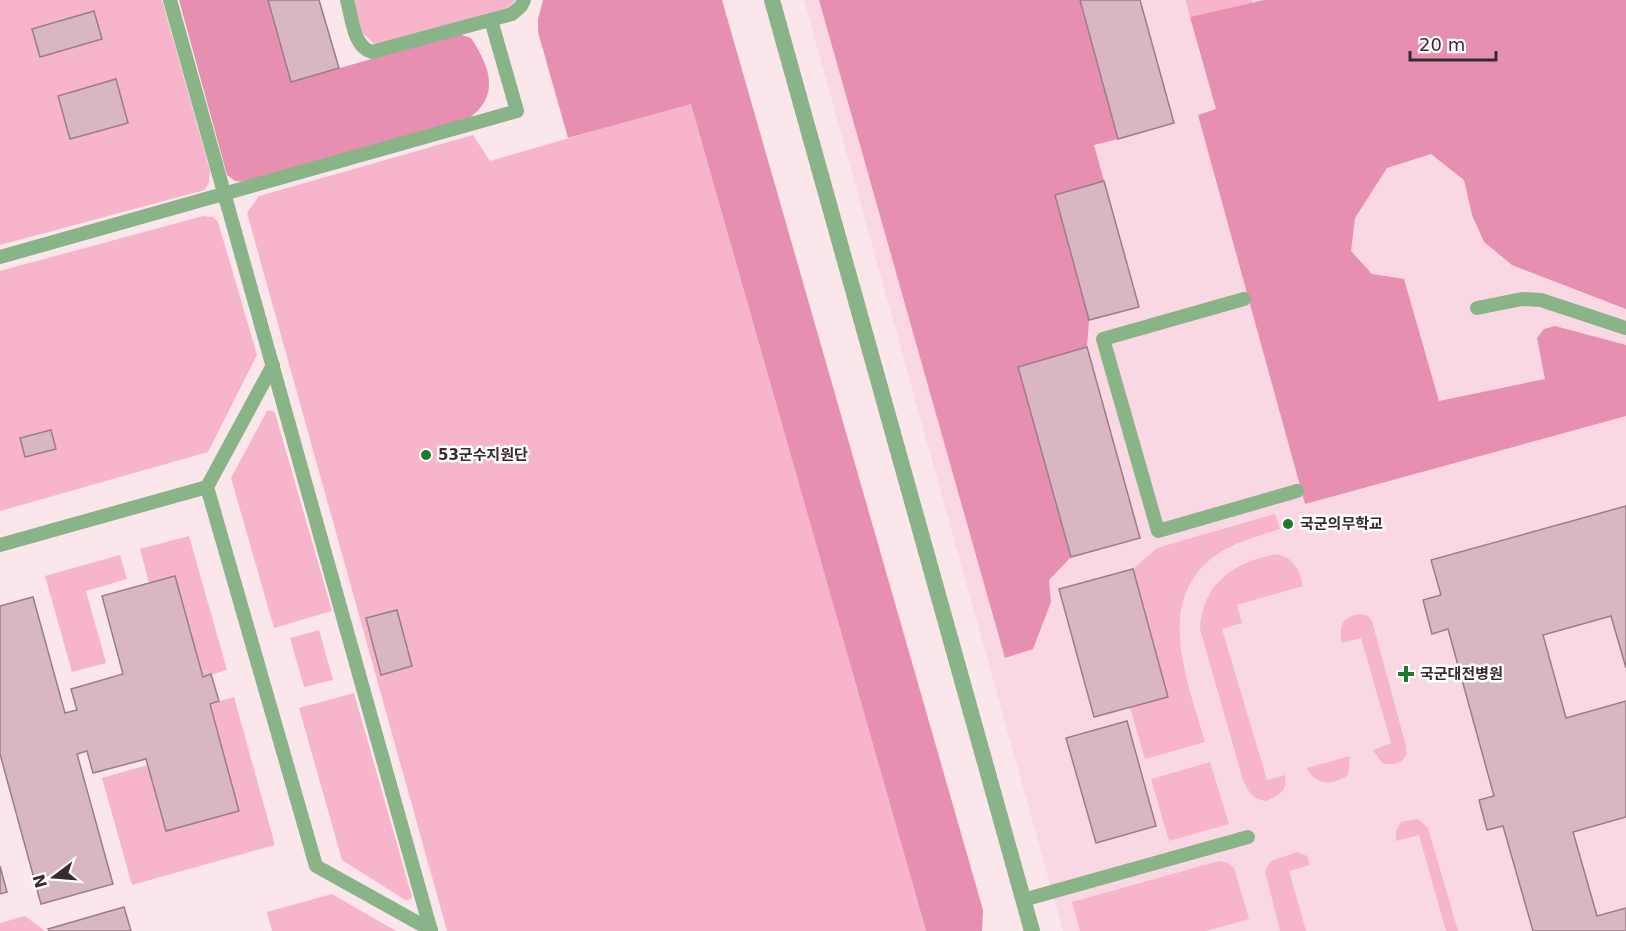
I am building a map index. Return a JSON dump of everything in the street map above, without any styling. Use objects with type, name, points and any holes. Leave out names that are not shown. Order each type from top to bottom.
[{"type":"street","points":[[772,0],[1032,931]]},
{"type":"lane","points":[[170,0],[431,931]]},
{"type":"lane","points":[[347,0],[359,42],[364,50],[372,52],[512,14],[524,0]]},
{"type":"lane","points":[[0,257],[517,111],[491,20]]},
{"type":"lane","points":[[1244,299],[1103,339],[1158,531],[1297,491]]},
{"type":"lane","points":[[1477,308],[1522,299],[1541,300],[1626,328]]},
{"type":"lane","points":[[273,365],[207,487],[316,866],[431,931]]},
{"type":"lane","points":[[0,545],[207,487]]},
{"type":"lane","points":[[1023,900],[1248,837]]},
{"type":"shaded area","points":[[0,0],[162,0],[210,171],[209,182],[205,190],[0,245]]},
{"type":"shaded area","points":[[179,0],[268,0],[291,82],[459,34],[471,38],[487,70],[489,81],[485,101],[468,119],[246,182],[235,181],[227,175]]},
{"type":"shaded area","points":[[353,0],[515,0],[509,7],[383,44],[374,44],[362,32]]},
{"type":"shaded area","points":[[543,0],[722,0],[983,910],[982,931],[926,931],[691,104],[568,138],[538,32],[538,19]]},
{"type":"shaded area","name":"국군의무학교","points":[[804,0],[1626,0],[1626,931],[1063,931]]},
{"type":"shaded area","points":[[819,0],[1080,0],[1118,139],[1094,145],[1104,181],[1055,195],[1089,320],[1087,347],[1018,367],[1071,557],[1049,580],[1051,602],[1033,649],[1005,658]]},
{"type":"shaded area","points":[[1186,0],[1252,0],[1252,3],[1190,17]]},
{"type":"shaded area","points":[[1264,0],[1626,0],[1626,309],[1512,265],[1484,242],[1472,215],[1464,180],[1431,154],[1387,168],[1355,218],[1351,251],[1372,274],[1404,279],[1439,401],[1545,379],[1537,338],[1544,329],[1555,326],[1626,345],[1626,416],[1305,504],[1198,115],[1216,109],[1190,17]]},
{"type":"shaded area","points":[[691,103],[926,931],[447,931],[247,213],[259,196],[473,135],[490,161]]},
{"type":"shaded area","points":[[203,216],[213,217],[218,222],[257,355],[208,452],[0,511],[0,271]]},
{"type":"shaded area","points":[[271,410],[275,413],[332,611],[274,628],[231,478],[267,411]]},
{"type":"shaded area","points":[[1275,514],[1280,529],[1224,550],[1201,568],[1187,589],[1181,613],[1180,638],[1190,691],[1205,742],[1145,759],[1130,707],[1168,697],[1133,569],[1157,548]]},
{"type":"shaded area","points":[[189,536],[227,670],[203,677],[175,576],[149,583],[140,549]]},
{"type":"shaded area","points":[[1277,554],[1292,561],[1300,574],[1303,586],[1237,605],[1242,623],[1222,629],[1267,780],[1285,775],[1286,780],[1282,792],[1266,801],[1252,794],[1243,780],[1200,629],[1207,599],[1224,577],[1248,562]]},
{"type":"shaded area","points":[[120,555],[127,579],[86,591],[106,663],[72,672],[45,576]]},
{"type":"shaded area","points":[[1361,614],[1368,616],[1372,621],[1406,746],[1405,756],[1396,764],[1382,763],[1373,750],[1391,743],[1361,638],[1342,643],[1343,623],[1350,617]]},
{"type":"shaded area","points":[[319,630],[333,680],[304,687],[290,638]]},
{"type":"shaded area","points":[[354,693],[412,897],[410,899],[405,900],[342,860],[299,708]]},
{"type":"shaded area","points":[[234,697],[275,845],[132,885],[102,778],[147,765],[166,831],[239,811],[210,704]]},
{"type":"shaded area","points":[[1350,756],[1348,775],[1337,781],[1326,782],[1315,779],[1307,768]]},
{"type":"shaded area","points":[[1210,762],[1229,824],[1169,841],[1151,779]]},
{"type":"shaded area","points":[[1418,819],[1428,828],[1458,931],[1446,931],[1419,835],[1396,841],[1396,831],[1401,822]]},
{"type":"shaded area","points":[[1297,852],[1307,856],[1310,865],[1289,871],[1306,931],[1280,931],[1265,871],[1271,861]]},
{"type":"shaded area","points":[[1219,861],[1228,863],[1234,868],[1249,919],[1206,931],[1080,931],[1072,902]]},
{"type":"shaded area","points":[[332,894],[396,931],[272,931],[267,912]]},
{"type":"shaded area","points":[[25,916],[45,931],[0,931],[0,923]]},
{"type":"building","points":[[268,0],[319,0],[339,68],[291,82]]},
{"type":"building","points":[[1080,0],[1140,0],[1174,123],[1118,139]]},
{"type":"building","points":[[94,11],[102,39],[40,57],[32,29]]},
{"type":"building","points":[[116,79],[128,123],[70,139],[58,96]]},
{"type":"building","points":[[1104,181],[1139,307],[1089,320],[1055,195]]},
{"type":"building","points":[[1087,347],[1140,538],[1071,557],[1018,367]]},
{"type":"building","points":[[51,430],[56,449],[25,457],[20,438]]},
{"type":"building","points":[[1626,506],[1626,668],[1611,616],[1543,635],[1566,718],[1626,701],[1626,817],[1573,832],[1597,916],[1626,908],[1626,931],[1533,931],[1503,826],[1487,830],[1479,800],[1494,796],[1448,629],[1432,634],[1423,600],[1441,595],[1431,560]]},
{"type":"building","points":[[1133,569],[1168,697],[1094,717],[1059,589]]},
{"type":"building","points":[[175,576],[203,677],[211,674],[219,701],[210,704],[239,811],[166,831],[146,759],[93,773],[87,751],[77,754],[113,884],[41,904],[0,754],[0,606],[33,597],[65,713],[77,710],[71,689],[123,674],[102,596]]},
{"type":"building","points":[[397,610],[412,666],[381,675],[366,618]]},
{"type":"building","points":[[1127,721],[1156,826],[1096,843],[1066,738]]},
{"type":"building","points":[[0,866],[7,892],[0,894]]},
{"type":"building","points":[[124,907],[131,931],[49,931],[48,929]]},
{"type":"place","name":"53군수지원단","points":[[426,455]]},
{"type":"place","name":"국군의무학교","points":[[1288,524]]},
{"type":"place","name":"국군대전병원","points":[[1406,674]]}]
